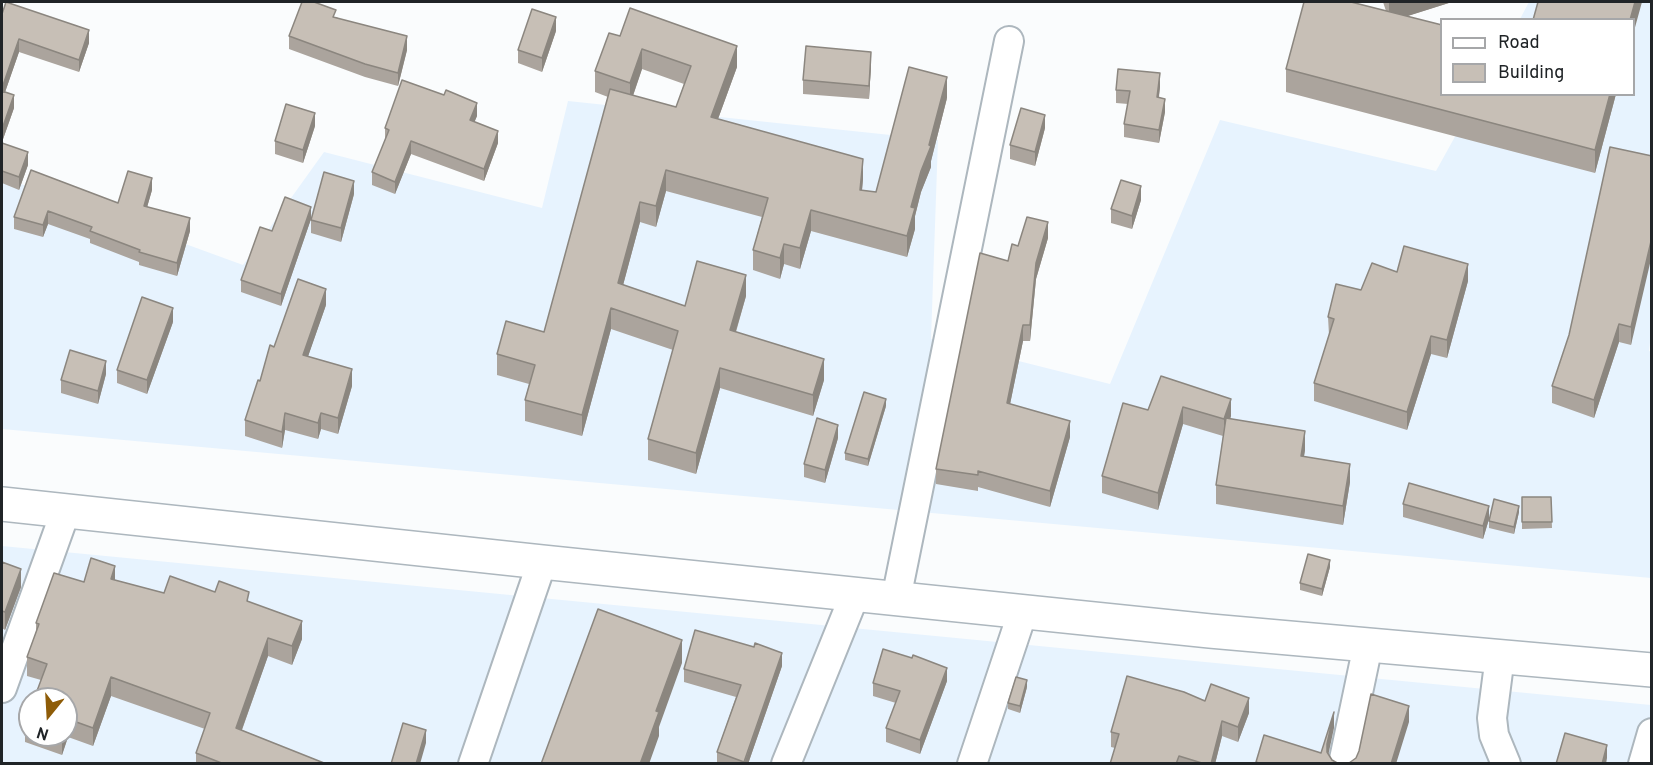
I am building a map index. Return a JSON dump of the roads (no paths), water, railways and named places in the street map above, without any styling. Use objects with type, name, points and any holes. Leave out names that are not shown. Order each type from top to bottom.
[{"type":"main road","points":[[2,504],[1023,611],[1652,670]]},
{"type":"street","points":[[896,598],[1009,40]]},
{"type":"street","points":[[2,688],[66,510]]},
{"type":"street","points":[[473,764],[542,562]]},
{"type":"street","points":[[786,764],[855,594]]},
{"type":"street","points":[[972,764],[1023,611]]},
{"type":"street","points":[[1343,764],[1368,645]]},
{"type":"street","points":[[1500,656],[1492,718],[1494,735],[1506,764]]},
{"type":"street","points":[[1643,764],[1652,733]]}]
